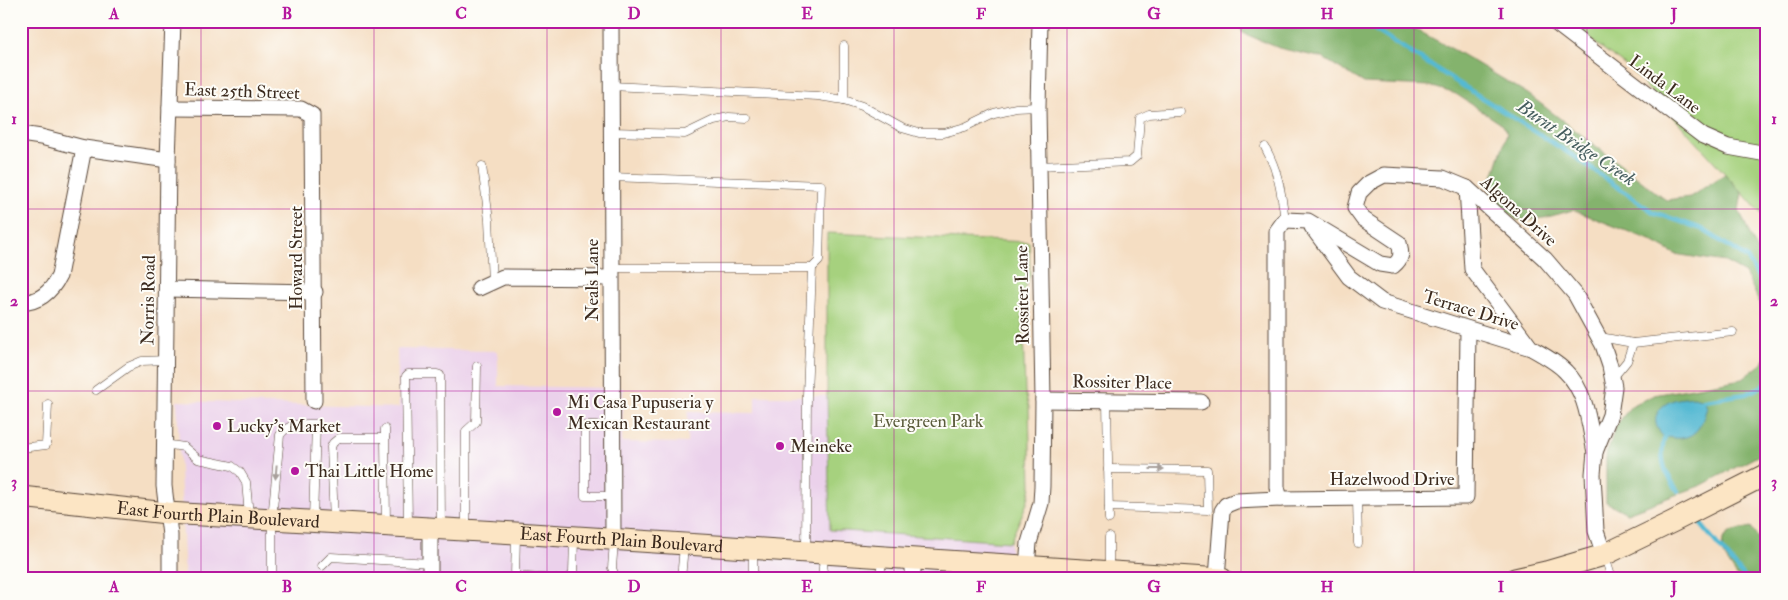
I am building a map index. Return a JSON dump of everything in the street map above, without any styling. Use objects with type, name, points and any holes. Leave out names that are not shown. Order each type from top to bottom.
[{"type":"main road","points":[[1515,579],[1604,555],[1767,474]]},
{"type":"main road","name":"East Fourth Plain Boulevard","points":[[21,497],[167,513],[436,528],[882,557],[913,569],[1222,579]]},
{"type":"street","name":"Norris Road","points":[[170,579],[170,535],[164,486],[164,444],[168,160],[173,21]]},
{"type":"street","name":"Neals Lane","points":[[611,21],[614,539]]},
{"type":"street","name":"Rossiter Lane","points":[[1026,572],[1029,543],[1041,503],[1043,400],[1038,107],[1040,21]]},
{"type":"street","name":"Linda Lane","points":[[1553,21],[1703,136],[1728,147],[1767,154]]},
{"type":"street","name":"East 25th Street","points":[[170,108],[301,109],[312,115]]},
{"type":"street","name":"Howard Street","points":[[312,115],[315,292],[314,401]]},
{"type":"street","points":[[21,134],[84,148],[168,160]]},
{"type":"street","points":[[22,303],[40,299],[52,289],[59,276],[84,148]]},
{"type":"street","name":"Algona Drive","points":[[1285,220],[1308,221],[1380,264],[1393,266],[1402,255],[1399,244],[1363,219],[1355,208],[1359,193],[1369,182],[1384,175],[1443,178],[1467,188],[1545,259],[1575,294],[1598,337],[1610,366],[1614,387],[1610,415],[1595,452],[1593,474],[1596,531],[1604,555]]},
{"type":"street","points":[[1467,188],[1472,269],[1531,348]]},
{"type":"street","points":[[1280,499],[1277,487],[1277,231],[1285,220]]},
{"type":"street","name":"Terrace Drive","points":[[1308,221],[1349,276],[1382,302],[1531,348],[1567,372],[1579,390],[1587,413],[1595,452]]},
{"type":"street","points":[[485,285],[502,276],[611,273]]},
{"type":"street","points":[[167,289],[315,292]]},
{"type":"street","name":"Hazelwood Drive","points":[[1217,578],[1222,511],[1226,505],[1236,501],[1466,497],[1468,329]]},
{"type":"street","name":"Rossiter Place","points":[[1043,400],[1201,402]]},
{"type":"street","points":[[430,573],[436,528]]},
{"type":"lane","points":[[844,46],[844,100]]},
{"type":"lane","points":[[611,86],[818,96],[844,100],[862,106],[902,128],[918,133],[944,133],[965,127],[994,113],[1016,108],[1038,107]]},
{"type":"lane","points":[[1039,166],[1130,162],[1137,156],[1140,118],[1149,114],[1180,112]]},
{"type":"lane","points":[[611,132],[686,134],[714,120],[729,117],[747,118]]},
{"type":"lane","points":[[1264,147],[1273,162],[1280,182],[1285,220]]},
{"type":"lane","points":[[482,166],[489,220],[485,285]]},
{"type":"lane","points":[[611,177],[821,185],[819,261],[812,268],[807,395],[815,552],[822,579]]},
{"type":"lane","points":[[611,273],[812,268]]},
{"type":"lane","points":[[21,363],[22,303]]},
{"type":"lane","points":[[1598,337],[1634,343],[1733,332]]},
{"type":"lane","points":[[1612,379],[1626,361],[1634,343]]},
{"type":"lane","points":[[96,390],[128,367],[142,361],[166,360]]},
{"type":"lane","points":[[466,530],[466,431],[476,422],[477,366]]},
{"type":"lane","points":[[408,527],[406,376],[408,374],[437,374],[440,375],[440,378],[436,528]]},
{"type":"lane","points":[[1107,401],[1109,518]]},
{"type":"lane","points":[[21,448],[46,445],[48,404]]},
{"type":"lane","points":[[272,579],[272,519],[280,435],[286,427],[298,424],[316,424],[313,522]]},
{"type":"lane","points":[[612,425],[586,426],[585,496],[613,496]]},
{"type":"lane","points":[[385,429],[386,526]]},
{"type":"lane","points":[[334,523],[331,447],[333,442],[339,438],[385,438]]},
{"type":"lane","points":[[164,444],[184,446],[198,459],[232,466],[236,469],[246,482],[249,518]]},
{"type":"lane","points":[[1108,469],[1207,470],[1208,510],[1109,507]]},
{"type":"lane","points":[[1357,498],[1358,543]]},
{"type":"lane","points":[[516,533],[512,578],[555,579]]},
{"type":"lane","points":[[568,579],[574,574],[574,537]]},
{"type":"lane","points":[[1109,537],[1111,574]]},
{"type":"lane","points":[[614,539],[612,568],[616,579]]},
{"type":"lane","points":[[681,579],[685,544]]},
{"type":"lane","points":[[753,548],[753,579]]},
{"type":"lane","points":[[1604,555],[1612,579]]},
{"type":"lane","points":[[322,566],[330,556],[466,579]]},
{"type":"lane","points":[[880,579],[882,557]]},
{"type":"shaded area","points":[[397,349],[498,351],[498,386],[623,388],[622,442],[687,443],[688,412],[755,413],[755,396],[827,396],[830,530],[1010,542],[1011,579],[185,578],[177,401],[399,408]]},
{"type":"green space","points":[[1237,21],[1400,21],[1456,51],[1528,94],[1666,200],[1690,197],[1725,174],[1742,193],[1739,210],[1756,248],[1767,264],[1767,331],[1760,303],[1745,273],[1725,262],[1675,254],[1650,240],[1573,210],[1544,218],[1517,220],[1501,207],[1489,189],[1507,134],[1503,125],[1456,94],[1430,86],[1364,83],[1323,58],[1279,48],[1243,33]]},
{"type":"green space","points":[[1566,21],[1767,21],[1767,220],[1631,70]]},
{"type":"green space","name":"Evergreen Park","points":[[827,233],[1029,242],[1030,275],[1022,296],[1025,392],[1029,407],[1031,487],[1027,503],[1010,542],[830,530],[827,396]]},
{"type":"green space","points":[[1767,348],[1767,451],[1702,485],[1627,513],[1606,502],[1606,455],[1616,426],[1631,406],[1654,395],[1742,379],[1764,362]]},
{"type":"green space","points":[[1751,527],[1767,552],[1767,579],[1739,579],[1722,553],[1723,539],[1731,532]]},
{"type":"water","points":[[1694,397],[1704,400],[1707,407],[1703,420],[1697,430],[1688,437],[1664,437],[1656,424],[1658,411],[1665,404],[1674,400]]},
{"type":"waterway","name":"Burnt Bridge Creek","points":[[1361,21],[1575,157],[1653,212],[1702,229],[1747,258],[1767,293]]},
{"type":"waterway","name":"Burnt Bridge Creek","points":[[1701,403],[1704,400],[1746,394],[1767,384]]},
{"type":"waterway","name":"Burnt Bridge Creek","points":[[1668,433],[1664,438],[1662,451],[1664,464],[1668,475],[1678,491]]},
{"type":"waterway","name":"Burnt Bridge Creek","points":[[1694,516],[1746,579]]},
{"type":"place","name":"Mi Casa Pupuseria y Mexican Restaurant","points":[[557,412]]},
{"type":"place","name":"Lucky's Market","points":[[217,426]]},
{"type":"place","name":"Meineke","points":[[780,446]]},
{"type":"place","name":"Thai Little Home","points":[[295,471]]}]
